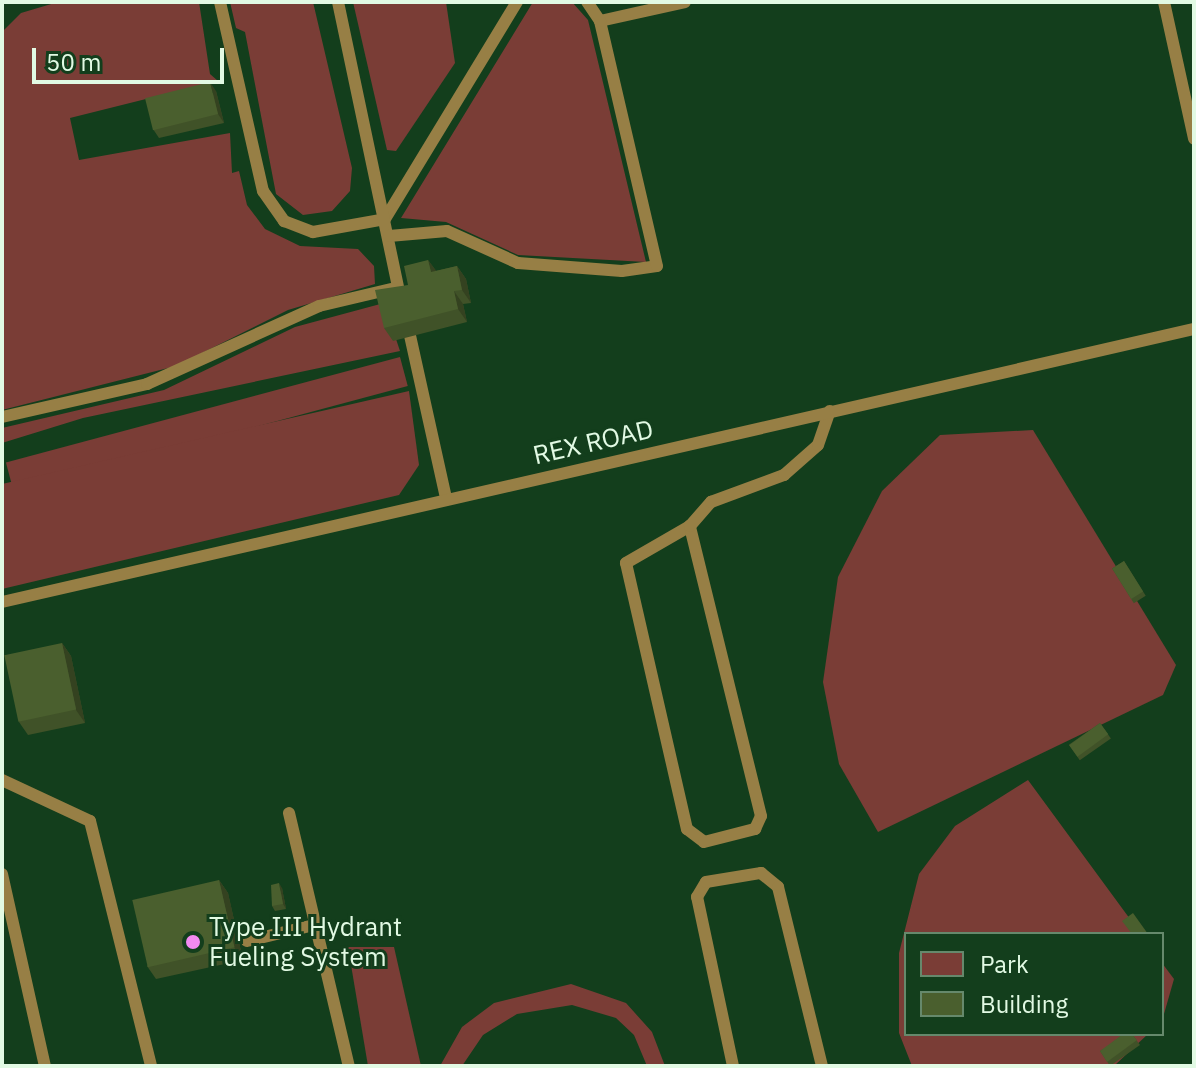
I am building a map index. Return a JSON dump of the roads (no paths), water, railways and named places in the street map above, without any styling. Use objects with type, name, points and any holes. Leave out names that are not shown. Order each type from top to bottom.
[{"type":"lane","points":[[220,2],[271,206],[313,232],[385,219],[517,2]]},
{"type":"lane","points":[[338,2],[446,498]]},
{"type":"lane","points":[[389,236],[447,231],[518,263],[622,271],[657,266],[600,21],[587,2]]},
{"type":"lane","points":[[600,21],[685,2]]},
{"type":"lane","points":[[1164,2],[1194,139]]},
{"type":"lane","points":[[2,417],[147,384],[319,306],[398,288]]},
{"type":"lane","name":"REX ROAD","points":[[2,602],[1194,329]]},
{"type":"lane","points":[[690,526],[761,816],[755,829],[704,842],[687,829],[626,563],[690,526],[711,502],[784,475],[818,445],[830,411]]},
{"type":"lane","points":[[2,780],[90,821],[151,1066]]},
{"type":"lane","points":[[289,813],[349,1066]]},
{"type":"lane","points":[[733,1066],[697,897],[706,882],[761,873],[778,887],[822,1066]]},
{"type":"lane","points":[[2,874],[45,1066]]},
{"type":"lane","points":[[247,941],[314,925]]},
{"type":"place","name":"Type III Hydrant Fueling System","points":[[193,942]]}]
